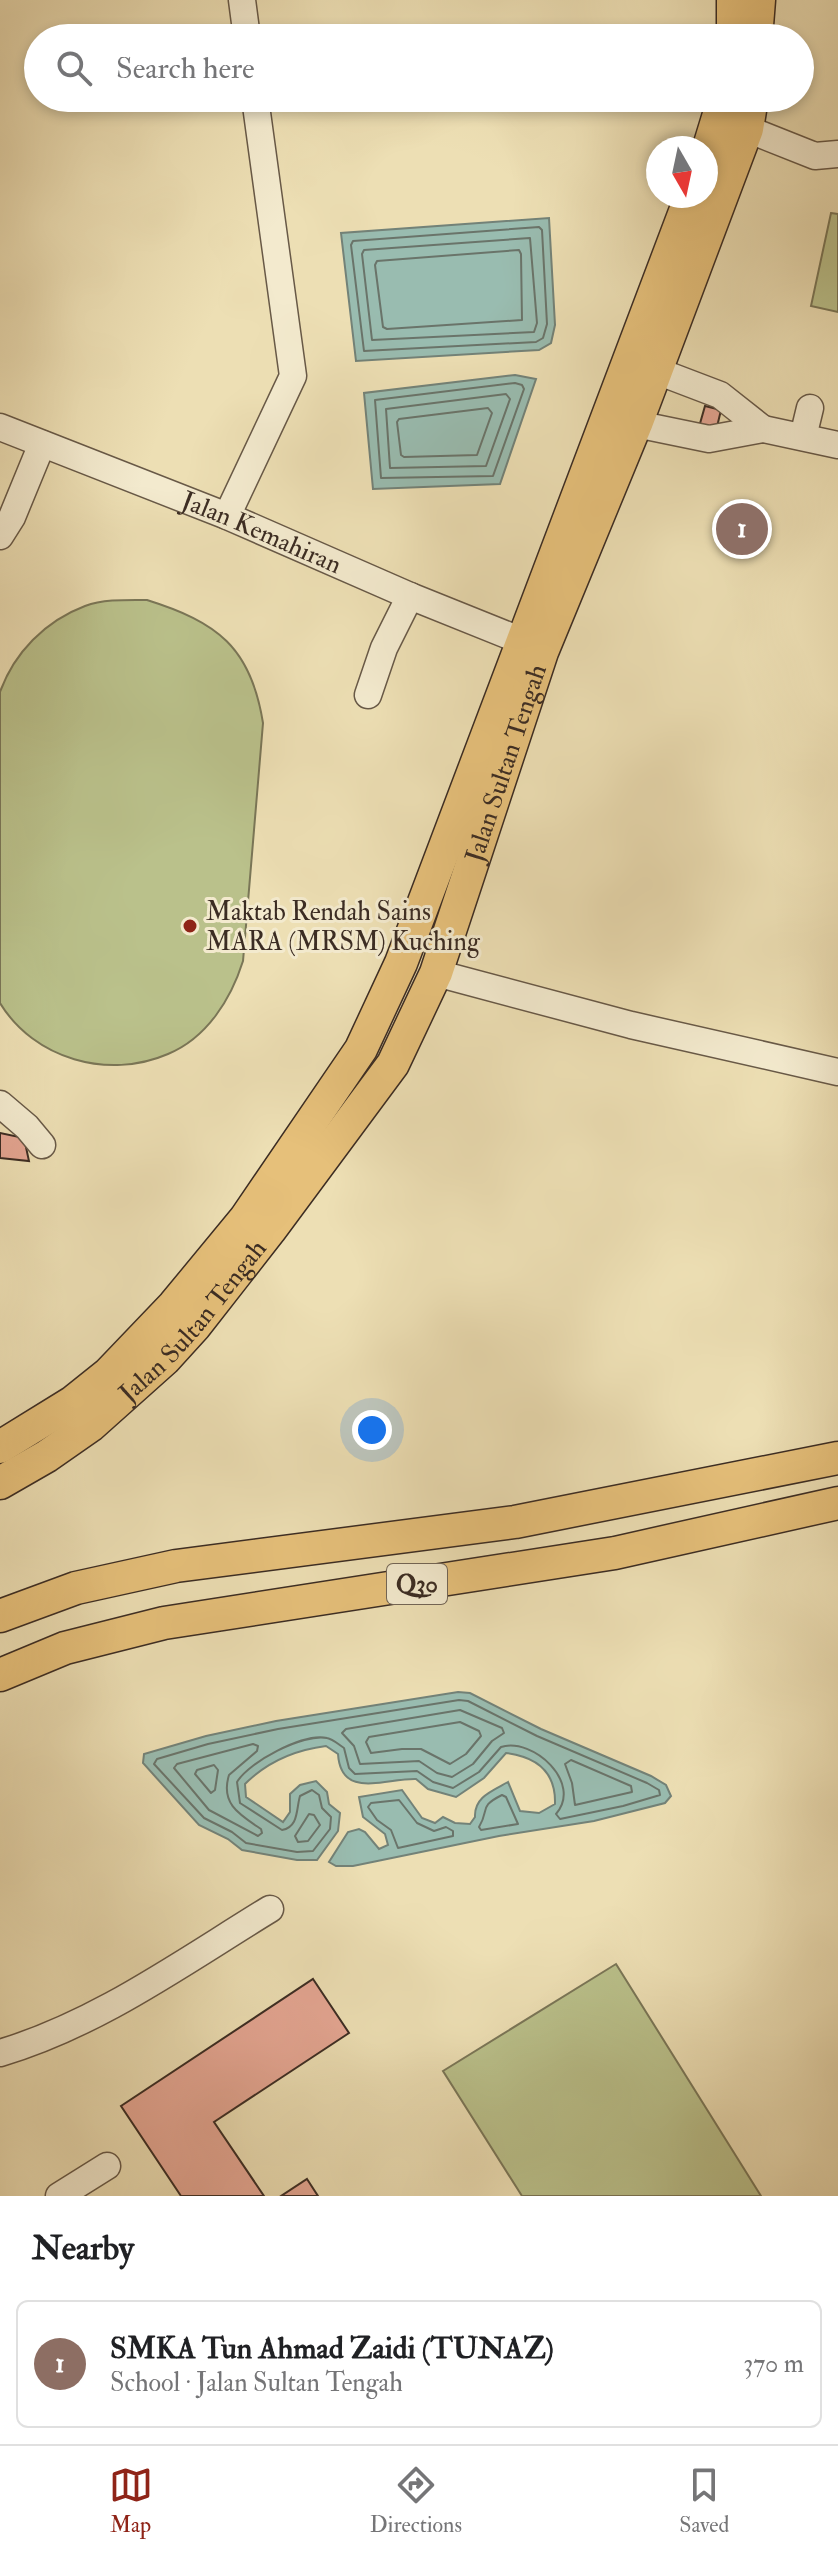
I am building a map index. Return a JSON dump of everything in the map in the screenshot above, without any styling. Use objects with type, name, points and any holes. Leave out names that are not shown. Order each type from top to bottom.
[{"type":"main road","points":[[733,0],[733,24]]},
{"type":"main road","points":[[757,24],[759,0]]},
{"type":"main road","points":[[712,136],[720,112]]},
{"type":"main road","name":"Jalan Sultan Tengah","points":[[0,1483],[90,1426],[141,1382],[195,1326],[393,1064],[436,973],[542,652],[657,371],[749,114]]},
{"type":"main road","name":"Jalan Sultan Tengah","points":[[0,1447],[40,1425],[96,1384],[174,1305],[245,1219],[361,1049],[401,963],[686,208]]},
{"type":"main road","name":"Q30","points":[[0,1616],[76,1588],[176,1566],[515,1522],[838,1458]]},
{"type":"main road","name":"Q30","points":[[0,1675],[65,1648],[164,1623],[615,1553],[838,1503]]},
{"type":"street","points":[[242,0],[245,24]]},
{"type":"street","points":[[227,516],[293,376],[257,112]]},
{"type":"street","points":[[749,114],[815,156],[838,154]]},
{"type":"street","points":[[657,371],[720,395],[763,429]]},
{"type":"street","points":[[803,437],[810,408]]},
{"type":"street","points":[[636,424],[709,439],[763,429],[838,445]]},
{"type":"street","name":"Jalan Kemahiran","points":[[0,427],[227,516],[522,641]]},
{"type":"street","points":[[0,536],[12,517],[42,444]]},
{"type":"street","points":[[368,695],[384,648],[410,596]]},
{"type":"street","points":[[436,973],[631,1025],[838,1072]]},
{"type":"street","points":[[0,1104],[27,1127],[42,1145]]},
{"type":"street","points":[[0,2053],[85,2021],[270,1909]]},
{"type":"street","points":[[59,2196],[107,2166]]},
{"type":"green space","points":[[831,213],[838,214],[838,312],[811,306]]},
{"type":"green space","points":[[147,600],[193,618],[227,641],[250,675],[257,697],[263,723],[243,961],[232,989],[216,1016],[182,1047],[145,1062],[97,1064],[52,1051],[32,1038],[0,1003],[0,692],[22,652],[57,620],[92,604]]},
{"type":"green space","points":[[616,1964],[761,2196],[522,2196],[443,2071]]},
{"type":"water","points":[[549,218],[555,325],[551,343],[539,350],[356,361],[341,233]]},
{"type":"water","points":[[515,375],[536,379],[500,484],[373,489],[364,393]]},
{"type":"water","points":[[458,1692],[470,1693],[541,1729],[651,1776],[666,1785],[671,1796],[665,1803],[594,1821],[499,1836],[353,1866],[336,1866],[329,1862],[348,1832],[359,1829],[365,1832],[379,1849],[388,1845],[385,1834],[363,1817],[359,1797],[402,1790],[422,1818],[435,1823],[443,1817],[455,1823],[470,1824],[475,1817],[477,1804],[508,1782],[520,1811],[539,1813],[555,1804],[552,1783],[535,1762],[506,1753],[484,1778],[456,1797],[428,1789],[416,1779],[356,1782],[347,1777],[341,1768],[338,1754],[326,1746],[303,1751],[272,1763],[245,1784],[246,1797],[283,1822],[290,1812],[290,1794],[300,1785],[316,1781],[327,1792],[329,1804],[340,1813],[338,1831],[317,1860],[297,1860],[242,1850],[228,1839],[199,1825],[143,1763],[144,1754],[206,1736],[276,1721]]},
{"type":"building","points":[[705,406],[721,410],[716,431],[699,427]]},
{"type":"building","points":[[0,1133],[24,1138],[29,1161],[0,1158]]},
{"type":"building","points":[[313,1979],[349,2033],[214,2122],[264,2196],[181,2196],[121,2106]]},
{"type":"building","points":[[307,2179],[318,2196],[281,2196]]},
{"type":"place","name":"SMKA Tun Ahmad Zaidi (TUNAZ)","points":[[742,529]]},
{"type":"place","name":"Maktab Rendah Sains MARA (MRSM) Kuching","points":[[190,926]]}]
